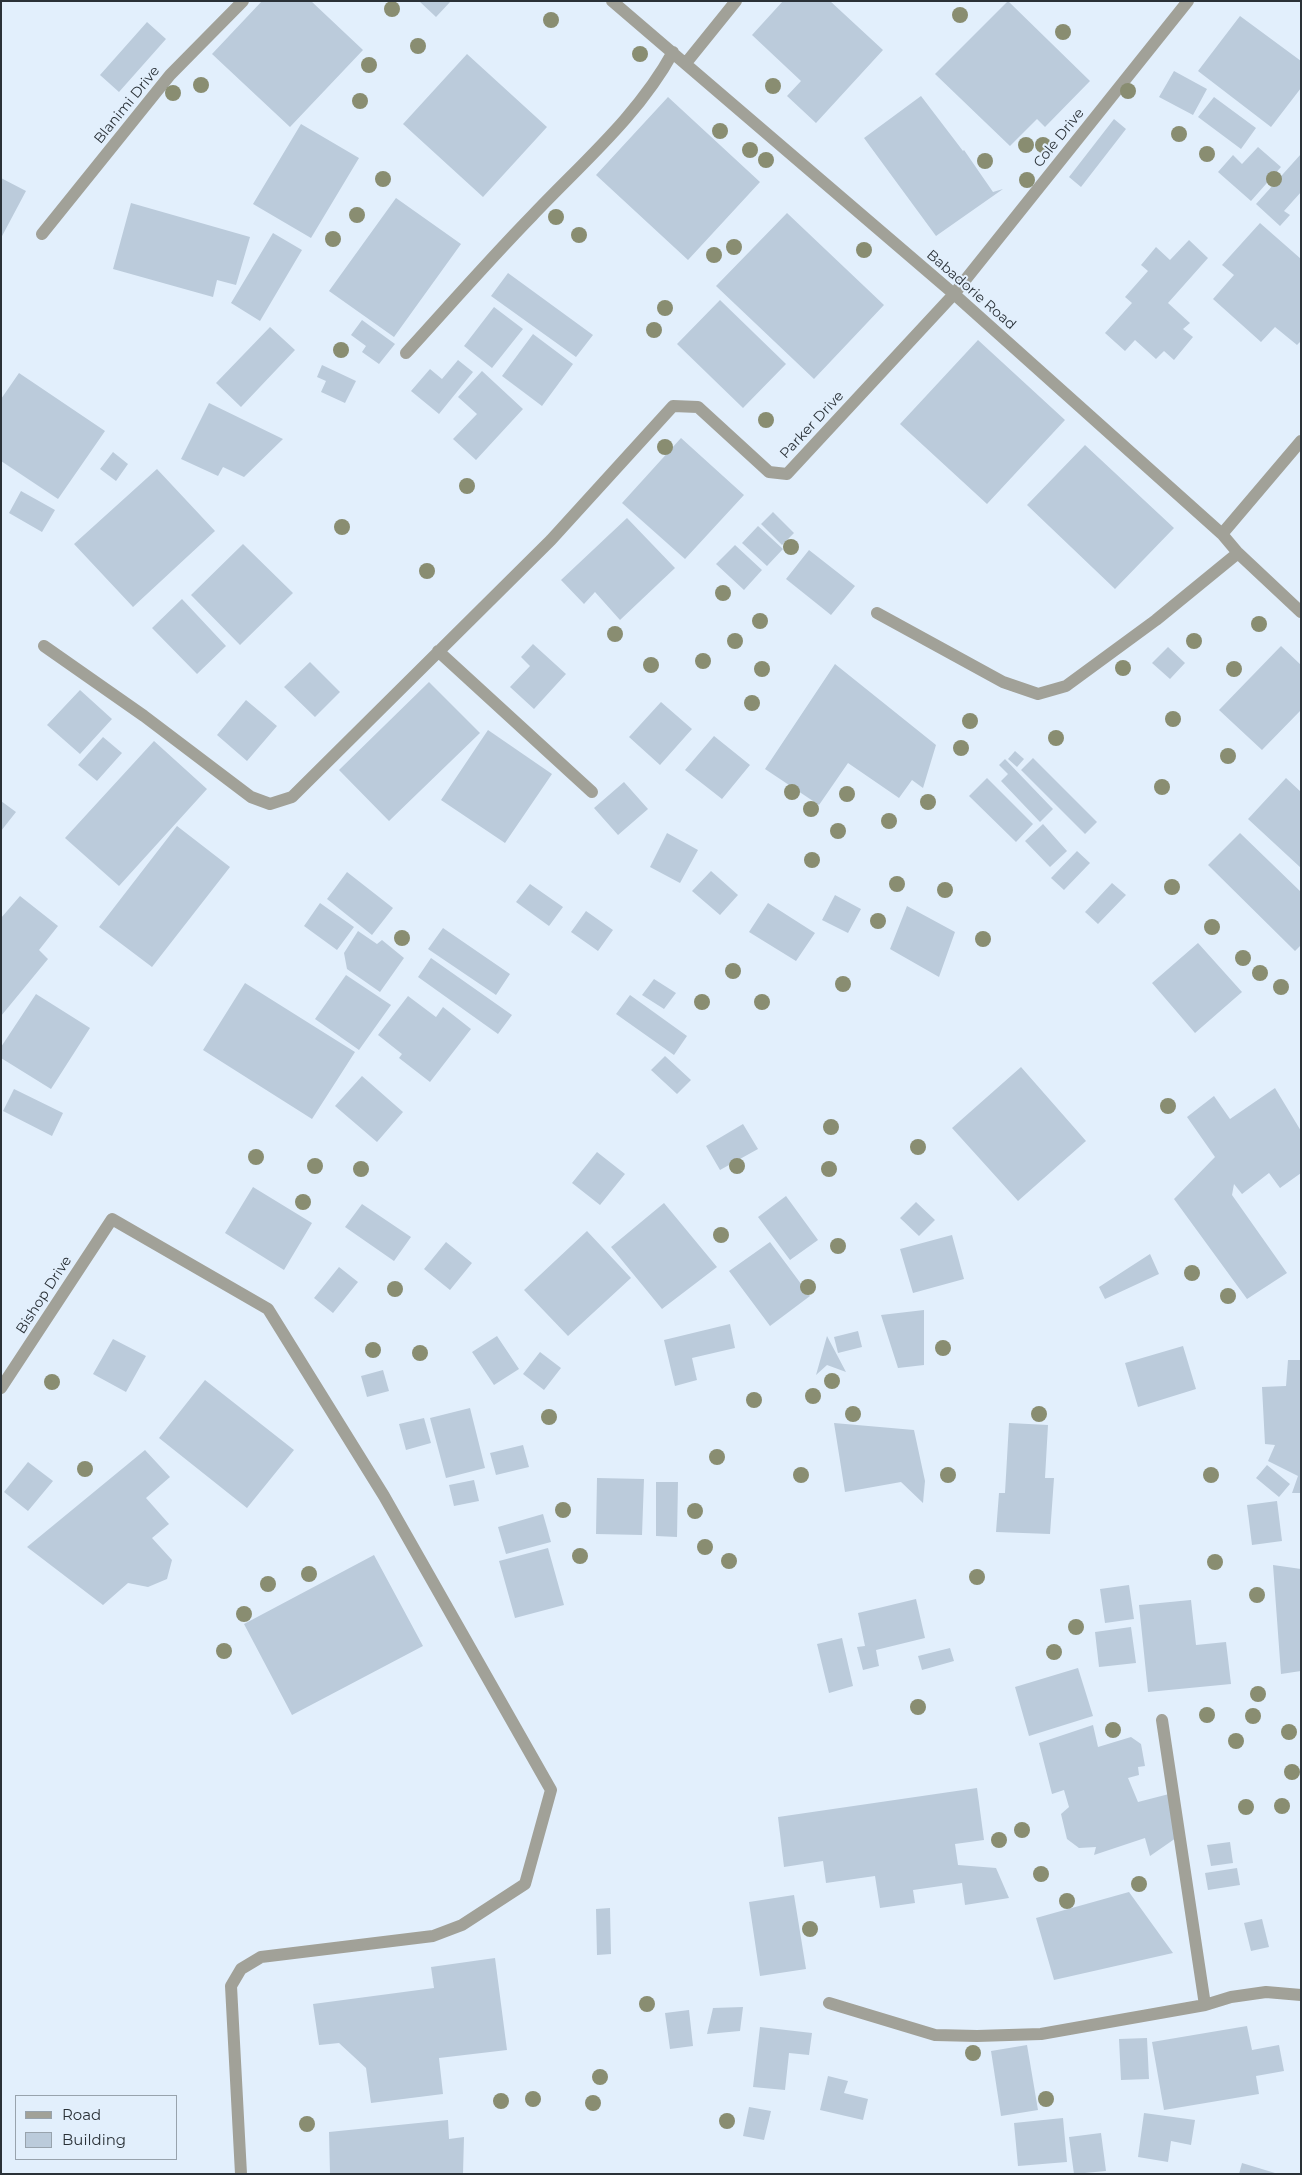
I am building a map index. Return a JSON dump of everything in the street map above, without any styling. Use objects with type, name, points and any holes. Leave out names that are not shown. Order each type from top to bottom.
[{"type":"street","name":"Blanimi Drive","points":[[42,234],[170,75],[243,1]]},
{"type":"street","name":"Babadorie Road","points":[[612,1],[954,294],[1222,534],[1238,553],[1301,612]]},
{"type":"street","points":[[686,63],[736,1]]},
{"type":"street","name":"Cole Drive","points":[[954,294],[1188,1]]},
{"type":"street","points":[[406,353],[532,216],[618,129],[661,74],[673,52]]},
{"type":"street","name":"Parker Drive","points":[[438,651],[551,540],[673,406],[698,407],[769,472],[787,474],[954,294]]},
{"type":"street","points":[[1222,534],[1301,441]]},
{"type":"street","points":[[877,613],[1003,682],[1038,694],[1066,686],[1156,620],[1238,553]]},
{"type":"street","points":[[44,646],[144,716],[251,797],[270,804],[292,797],[438,651],[592,792]]},
{"type":"street","name":"Bishop Drive","points":[[1,1388],[112,1219],[268,1309],[384,1496],[551,1790],[525,1884],[462,1925],[433,1936],[261,1957],[241,1969],[231,1986],[241,2174]]},
{"type":"street","points":[[1162,1720],[1205,2005]]},
{"type":"street","points":[[829,2003],[935,2035],[977,2036],[1041,2034],[1205,2005],[1231,1997],[1266,1992],[1301,1995]]},
{"type":"building","points":[[262,1],[311,1],[363,50],[290,127],[212,54]]},
{"type":"building","points":[[419,1],[451,1],[436,17]]},
{"type":"building","points":[[783,1],[830,1],[883,50],[816,123],[787,96],[801,81],[752,35]]},
{"type":"building","points":[[1008,1],[1090,81],[1045,127],[1037,119],[1010,146],[935,74]]},
{"type":"building","points":[[1240,16],[1301,61],[1301,88],[1271,127],[1198,71]]},
{"type":"building","points":[[147,22],[166,39],[119,92],[100,75]]},
{"type":"building","points":[[467,54],[547,127],[483,197],[403,124]]},
{"type":"building","points":[[1174,71],[1207,89],[1193,115],[1159,97]]},
{"type":"building","points":[[921,96],[964,150],[993,192],[1003,189],[936,236],[864,138]]},
{"type":"building","points":[[668,97],[760,182],[688,260],[596,175]]},
{"type":"building","points":[[1214,97],[1256,128],[1241,149],[1198,117]]},
{"type":"building","points":[[1114,119],[1126,129],[1081,187],[1069,177]]},
{"type":"building","points":[[301,124],[359,158],[311,238],[253,204]]},
{"type":"building","points":[[1258,147],[1281,167],[1251,201],[1218,172],[1233,155],[1242,164]]},
{"type":"building","points":[[1301,154],[1301,192],[1284,211],[1290,215],[1280,226],[1256,204]]},
{"type":"building","points":[[1,178],[26,191],[1,238]]},
{"type":"building","points":[[396,198],[461,244],[394,337],[329,291]]},
{"type":"building","points":[[131,203],[250,237],[236,285],[217,280],[213,297],[113,269]]},
{"type":"building","points":[[787,213],[884,305],[814,379],[716,286]]},
{"type":"building","points":[[1260,223],[1301,259],[1301,341],[1297,345],[1275,327],[1261,342],[1213,299],[1234,275],[1222,265]]},
{"type":"building","points":[[273,233],[302,250],[260,321],[231,303]]},
{"type":"building","points":[[1189,240],[1208,258],[1168,303],[1190,323],[1183,329],[1193,337],[1174,360],[1164,351],[1156,359],[1135,340],[1125,351],[1105,333],[1132,303],[1125,297],[1148,271],[1141,265],[1156,247],[1170,260]]},
{"type":"building","points":[[508,273],[593,335],[576,357],[491,296]]},
{"type":"building","points":[[720,300],[786,364],[743,408],[677,344]]},
{"type":"building","points":[[494,307],[523,329],[492,368],[464,346]]},
{"type":"building","points":[[362,320],[395,344],[379,364],[362,352],[366,346],[351,335]]},
{"type":"building","points":[[270,327],[295,350],[241,407],[216,383]]},
{"type":"building","points":[[533,334],[573,364],[542,406],[502,376]]},
{"type":"building","points":[[978,340],[1065,420],[987,504],[900,424]]},
{"type":"building","points":[[458,360],[473,372],[439,414],[411,391],[430,369],[442,379]]},
{"type":"building","points":[[322,365],[356,381],[345,403],[321,392],[326,381],[317,377]]},
{"type":"building","points":[[482,371],[523,409],[476,460],[453,439],[477,414],[458,397]]},
{"type":"building","points":[[19,373],[105,431],[58,499],[1,461],[1,399]]},
{"type":"building","points":[[209,403],[283,439],[244,477],[223,467],[218,476],[181,459]]},
{"type":"building","points":[[681,438],[744,495],[685,559],[622,503]]},
{"type":"building","points":[[1085,445],[1174,528],[1115,589],[1027,505]]},
{"type":"building","points":[[113,452],[128,464],[116,481],[100,469]]},
{"type":"building","points":[[157,469],[215,531],[133,607],[74,544]]},
{"type":"building","points":[[21,491],[55,510],[42,532],[9,513]]},
{"type":"building","points":[[773,512],[794,533],[782,545],[761,524]]},
{"type":"building","points":[[627,518],[675,568],[620,620],[595,592],[584,604],[561,580]]},
{"type":"building","points":[[758,526],[783,549],[767,566],[742,543]]},
{"type":"building","points":[[243,544],[293,593],[240,645],[191,595]]},
{"type":"building","points":[[735,545],[762,570],[744,590],[716,564]]},
{"type":"building","points":[[809,550],[855,586],[831,615],[786,579]]},
{"type":"building","points":[[182,599],[226,646],[197,674],[152,628]]},
{"type":"building","points":[[533,644],[566,674],[534,709],[510,687],[530,666],[521,657]]},
{"type":"building","points":[[1281,646],[1301,665],[1301,710],[1262,750],[1219,710]]},
{"type":"building","points":[[1168,647],[1185,663],[1170,679],[1152,663]]},
{"type":"building","points":[[310,662],[340,692],[315,717],[284,687]]},
{"type":"building","points":[[835,664],[936,745],[923,788],[912,780],[899,798],[848,763],[819,805],[765,769]]},
{"type":"building","points":[[429,682],[480,733],[389,821],[339,770]]},
{"type":"building","points":[[80,690],[112,719],[80,754],[47,725]]},
{"type":"building","points":[[246,700],[277,726],[247,761],[217,735]]},
{"type":"building","points":[[661,702],[692,729],[660,765],[629,737]]},
{"type":"building","points":[[488,730],[552,774],[505,843],[441,800]]},
{"type":"building","points":[[714,736],[750,765],[722,799],[685,770]]},
{"type":"building","points":[[103,737],[122,753],[97,781],[78,765]]},
{"type":"building","points":[[154,741],[207,789],[119,886],[65,838]]},
{"type":"building","points":[[1015,751],[1024,759],[1017,767],[1008,759]]},
{"type":"building","points":[[1033,758],[1097,822],[1085,834],[1021,770]]},
{"type":"building","points":[[1005,759],[1053,809],[1040,822],[1001,781],[1008,774],[999,765]]},
{"type":"building","points":[[987,778],[1033,824],[1016,842],[969,796]]},
{"type":"building","points":[[1286,778],[1301,792],[1301,868],[1248,819]]},
{"type":"building","points":[[624,782],[648,809],[618,835],[594,808]]},
{"type":"building","points":[[1,801],[16,812],[1,831]]},
{"type":"building","points":[[1043,824],[1067,851],[1050,867],[1025,841]]},
{"type":"building","points":[[177,826],[230,867],[152,967],[99,927]]},
{"type":"building","points":[[667,833],[698,850],[680,883],[650,867]]},
{"type":"building","points":[[1240,833],[1301,892],[1301,945],[1295,951],[1208,865]]},
{"type":"building","points":[[1077,851],[1090,863],[1064,890],[1051,878]]},
{"type":"building","points":[[711,871],[738,895],[720,915],[692,891]]},
{"type":"building","points":[[347,872],[393,908],[372,935],[327,899]]},
{"type":"building","points":[[1112,883],[1126,895],[1098,924],[1085,912]]},
{"type":"building","points":[[530,884],[563,907],[549,926],[516,902]]},
{"type":"building","points":[[835,895],[861,909],[848,933],[822,920]]},
{"type":"building","points":[[20,896],[58,926],[39,950],[48,959],[1,1016],[1,918]]},
{"type":"building","points":[[320,903],[354,927],[337,950],[304,926]]},
{"type":"building","points":[[768,903],[815,933],[796,961],[749,932]]},
{"type":"building","points":[[907,906],[955,932],[939,977],[890,949]]},
{"type":"building","points":[[586,911],[613,930],[598,951],[571,932]]},
{"type":"building","points":[[443,928],[510,974],[496,995],[428,949]]},
{"type":"building","points":[[358,931],[377,944],[382,940],[404,958],[380,992],[347,969],[344,953]]},
{"type":"building","points":[[1198,943],[1242,992],[1195,1033],[1152,983]]},
{"type":"building","points":[[431,958],[512,1015],[498,1034],[418,977]]},
{"type":"building","points":[[346,975],[391,1005],[359,1050],[315,1019]]},
{"type":"building","points":[[654,979],[676,993],[664,1009],[642,995]]},
{"type":"building","points":[[245,983],[355,1052],[312,1119],[203,1050]]},
{"type":"building","points":[[36,994],[90,1028],[51,1089],[1,1058],[1,1047]]},
{"type":"building","points":[[630,995],[687,1036],[674,1055],[616,1014]]},
{"type":"building","points":[[408,996],[436,1017],[443,1007],[471,1029],[430,1082],[399,1058],[402,1054],[378,1035]]},
{"type":"building","points":[[665,1056],[691,1080],[677,1094],[651,1070]]},
{"type":"building","points":[[1021,1067],[1086,1141],[1018,1201],[952,1128]]},
{"type":"building","points":[[362,1076],[403,1112],[377,1142],[335,1106]]},
{"type":"building","points":[[1275,1088],[1301,1131],[1301,1173],[1280,1188],[1269,1173],[1242,1194],[1234,1184],[1232,1195],[1287,1273],[1247,1299],[1174,1199],[1215,1157],[1187,1117],[1214,1096],[1230,1119]]},
{"type":"building","points":[[14,1089],[63,1113],[52,1136],[3,1111]]},
{"type":"building","points":[[743,1124],[758,1149],[720,1170],[706,1146]]},
{"type":"building","points":[[597,1152],[625,1174],[600,1205],[572,1183]]},
{"type":"building","points":[[253,1187],[312,1223],[284,1270],[225,1233]]},
{"type":"building","points":[[786,1196],[818,1240],[790,1260],[758,1217]]},
{"type":"building","points":[[916,1202],[935,1220],[919,1236],[900,1218]]},
{"type":"building","points":[[664,1203],[717,1267],[662,1309],[611,1247]]},
{"type":"building","points":[[362,1204],[411,1237],[394,1261],[345,1227]]},
{"type":"building","points":[[587,1231],[631,1278],[568,1336],[524,1290]]},
{"type":"building","points":[[952,1235],[964,1279],[913,1293],[900,1249]]},
{"type":"building","points":[[446,1242],[472,1263],[450,1290],[424,1269]]},
{"type":"building","points":[[770,1242],[810,1296],[770,1326],[729,1271]]},
{"type":"building","points":[[1150,1254],[1159,1274],[1105,1299],[1099,1287]]},
{"type":"building","points":[[339,1267],[358,1282],[333,1313],[314,1298]]},
{"type":"building","points":[[924,1310],[924,1365],[898,1368],[881,1315]]},
{"type":"building","points":[[730,1324],[735,1348],[692,1358],[697,1380],[675,1386],[664,1340]]},
{"type":"building","points":[[858,1331],[862,1347],[838,1353],[834,1337]]},
{"type":"building","points":[[497,1336],[519,1369],[494,1385],[472,1352]]},
{"type":"building","points":[[827,1336],[846,1372],[827,1365],[816,1375]]},
{"type":"building","points":[[113,1339],[146,1356],[126,1392],[93,1374]]},
{"type":"building","points":[[1183,1346],[1196,1389],[1138,1407],[1125,1363]]},
{"type":"building","points":[[540,1352],[561,1368],[544,1390],[523,1374]]},
{"type":"building","points":[[1288,1360],[1301,1360],[1301,1493],[1292,1493],[1298,1476],[1268,1461],[1275,1445],[1265,1444],[1262,1387],[1286,1386]]},
{"type":"building","points":[[383,1370],[389,1391],[367,1397],[361,1376]]},
{"type":"building","points":[[205,1380],[294,1450],[247,1508],[159,1438]]},
{"type":"building","points":[[470,1408],[485,1468],[446,1478],[430,1418]]},
{"type":"building","points":[[424,1418],[431,1443],[406,1450],[399,1424]]},
{"type":"building","points":[[834,1423],[914,1430],[925,1481],[923,1503],[901,1482],[845,1492]]},
{"type":"building","points":[[1009,1423],[1048,1425],[1045,1478],[1054,1478],[1050,1534],[996,1532],[999,1493],[1005,1493]]},
{"type":"building","points":[[523,1445],[529,1467],[496,1475],[490,1453]]},
{"type":"building","points":[[145,1450],[170,1477],[146,1498],[169,1524],[152,1538],[172,1560],[167,1579],[148,1587],[128,1583],[103,1605],[27,1547]]},
{"type":"building","points":[[28,1462],[53,1481],[28,1511],[4,1492]]},
{"type":"building","points":[[1267,1465],[1290,1484],[1279,1497],[1256,1478]]},
{"type":"building","points":[[597,1478],[644,1479],[642,1535],[596,1534]]},
{"type":"building","points":[[474,1480],[479,1501],[454,1506],[449,1485]]},
{"type":"building","points":[[656,1482],[678,1482],[677,1537],[656,1536]]},
{"type":"building","points":[[1277,1501],[1282,1541],[1252,1545],[1247,1505]]},
{"type":"building","points":[[543,1514],[551,1542],[506,1554],[498,1527]]},
{"type":"building","points":[[548,1548],[564,1605],[515,1618],[499,1561]]},
{"type":"building","points":[[374,1555],[423,1646],[292,1715],[244,1624]]},
{"type":"building","points":[[1273,1565],[1301,1569],[1301,1671],[1281,1674]]},
{"type":"building","points":[[1129,1585],[1134,1619],[1105,1623],[1100,1589]]},
{"type":"building","points":[[916,1599],[925,1638],[876,1650],[879,1666],[863,1670],[857,1647],[865,1646],[858,1613]]},
{"type":"building","points":[[1191,1600],[1196,1645],[1226,1642],[1231,1684],[1148,1692],[1139,1605]]},
{"type":"building","points":[[1131,1627],[1136,1663],[1099,1667],[1095,1632]]},
{"type":"building","points":[[842,1638],[853,1686],[829,1693],[817,1644]]},
{"type":"building","points":[[950,1648],[954,1661],[922,1670],[918,1656]]},
{"type":"building","points":[[1078,1668],[1093,1716],[1029,1736],[1015,1687]]},
{"type":"building","points":[[1093,1725],[1098,1747],[1131,1737],[1141,1744],[1145,1766],[1138,1767],[1139,1775],[1128,1778],[1138,1802],[1169,1794],[1176,1838],[1150,1856],[1145,1838],[1094,1855],[1096,1847],[1079,1848],[1067,1839],[1061,1814],[1069,1807],[1064,1790],[1052,1794],[1039,1743]]},
{"type":"building","points":[[977,1788],[984,1840],[955,1844],[958,1865],[996,1868],[1009,1898],[965,1905],[962,1883],[913,1890],[915,1903],[880,1908],[875,1876],[826,1883],[823,1861],[784,1867],[778,1817]]},
{"type":"building","points":[[1230,1842],[1233,1863],[1211,1866],[1207,1845]]},
{"type":"building","points":[[1237,1868],[1240,1885],[1208,1890],[1205,1873]]},
{"type":"building","points":[[1129,1892],[1173,1953],[1054,1980],[1036,1918]]},
{"type":"building","points":[[794,1895],[806,1969],[760,1976],[749,1902]]},
{"type":"building","points":[[610,1908],[611,1954],[597,1955],[596,1909]]},
{"type":"building","points":[[1262,1919],[1269,1947],[1251,1951],[1244,1923]]},
{"type":"building","points":[[495,1958],[507,2050],[439,2058],[443,2094],[371,2103],[366,2068],[339,2043],[319,2045],[313,2004],[434,1988],[431,1967]]},
{"type":"building","points":[[743,2007],[740,2031],[707,2034],[713,2008]]},
{"type":"building","points":[[689,2010],[693,2046],[670,2049],[665,2013]]},
{"type":"building","points":[[1247,2026],[1252,2050],[1279,2045],[1284,2071],[1256,2076],[1259,2094],[1164,2110],[1152,2042]]},
{"type":"building","points":[[760,2027],[812,2033],[809,2055],[789,2053],[785,2090],[753,2087]]},
{"type":"building","points":[[1147,2038],[1149,2079],[1121,2080],[1119,2039]]},
{"type":"building","points":[[1027,2045],[1038,2110],[1001,2116],[991,2051]]},
{"type":"building","points":[[828,2076],[848,2081],[844,2093],[868,2099],[863,2120],[820,2110]]},
{"type":"building","points":[[749,2107],[771,2111],[764,2140],[743,2136]]},
{"type":"building","points":[[1144,2113],[1195,2120],[1191,2145],[1171,2141],[1168,2162],[1138,2157]]},
{"type":"building","points":[[1063,2118],[1067,2162],[1018,2166],[1014,2123]]},
{"type":"building","points":[[448,2120],[449,2139],[464,2137],[463,2174],[330,2174],[329,2132]]},
{"type":"building","points":[[1101,2133],[1106,2171],[1074,2174],[1069,2137]]},
{"type":"building","points":[[1242,2163],[1275,2173],[1275,2174],[1239,2174]]}]
